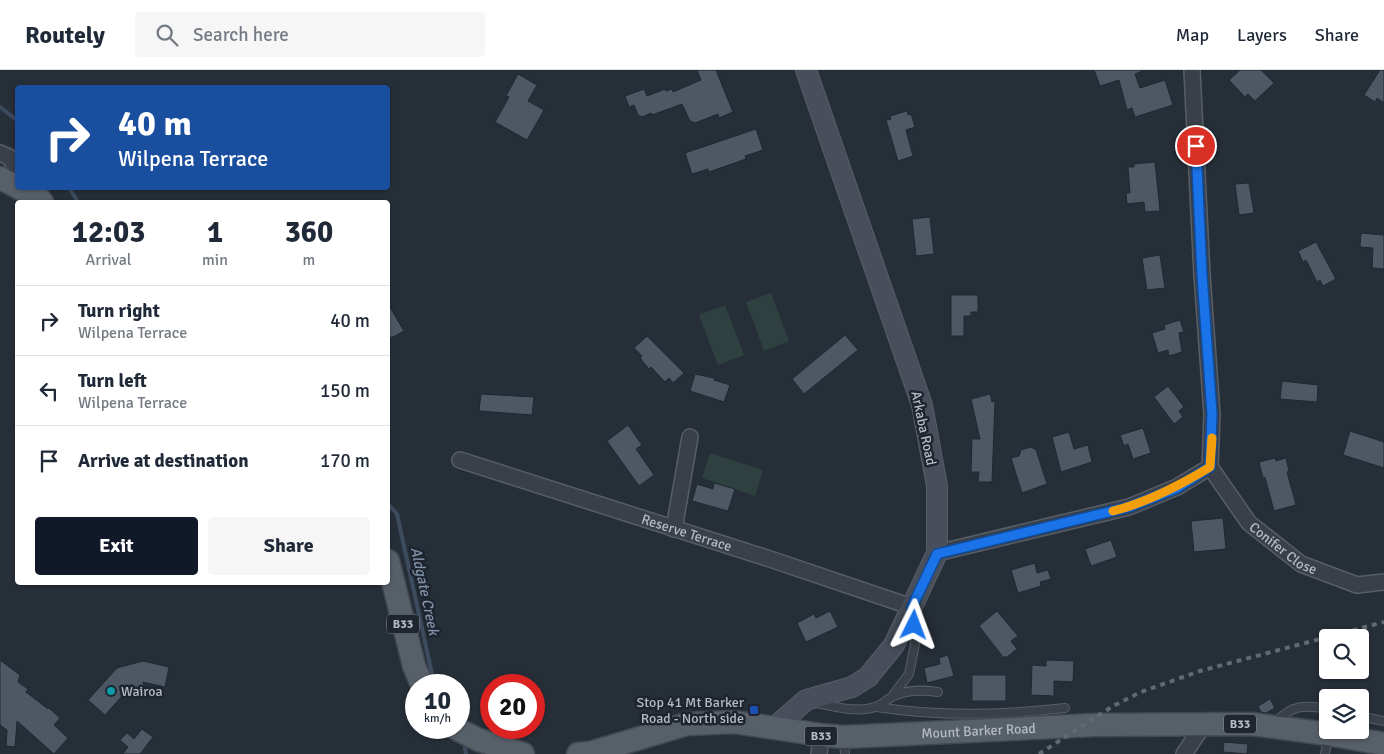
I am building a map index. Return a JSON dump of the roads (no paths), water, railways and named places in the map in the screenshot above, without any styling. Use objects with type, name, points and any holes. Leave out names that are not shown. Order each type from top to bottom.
[{"type":"main road","points":[[0,178],[15,185]]},
{"type":"main road","name":"B33","points":[[390,569],[417,674]]},
{"type":"main road","name":"Mount Barker Road","points":[[578,754],[590,753],[687,724],[734,722],[776,728],[820,745],[844,745],[1094,725],[1204,724],[1272,726],[1327,744],[1384,744]]},
{"type":"main road","points":[[470,736],[523,754]]},
{"type":"street","name":"Arkaba Road","points":[[776,728],[806,700],[852,687],[868,677],[894,646],[937,554],[937,486],[922,405],[806,70]]},
{"type":"street","points":[[937,554],[1129,507],[1177,488],[1210,467],[1212,414],[1202,275],[1192,70]]},
{"type":"street","points":[[0,153],[8,158],[15,166]]},
{"type":"street","points":[[674,529],[690,437]]},
{"type":"street","name":"Reserve Terrace","points":[[460,460],[770,559],[912,607]]},
{"type":"street","name":"Conifer Close","points":[[1210,467],[1249,523],[1301,564],[1357,585],[1384,582]]},
{"type":"street","points":[[1184,754],[1204,724]]},
{"type":"lane","points":[[806,700],[844,709],[870,709],[877,707],[893,696],[909,674],[911,666],[915,644],[912,607]]},
{"type":"lane","points":[[893,696],[919,690],[938,692]]},
{"type":"lane","points":[[1272,726],[1284,713],[1306,705],[1319,707]]},
{"type":"lane","points":[[877,707],[945,713],[1013,713],[1065,708]]},
{"type":"lane","points":[[1369,718],[1384,721]]},
{"type":"waterway","name":"Aldgate Creek","points":[[0,107],[15,119]]},
{"type":"waterway","name":"Aldgate Creek","points":[[70,190],[77,200]]},
{"type":"waterway","name":"Aldgate Creek","points":[[390,506],[397,514],[432,674]]},
{"type":"waterway","name":"Aldgate Creek","points":[[464,743],[466,754]]},
{"type":"railway","points":[[1039,754],[1113,706],[1141,692],[1200,671],[1384,622]]},
{"type":"place","name":"Wairoa","points":[[111,691]]},
{"type":"place","name":"Stop 41 Mt Barker Road - North side","points":[[754,710]]}]
